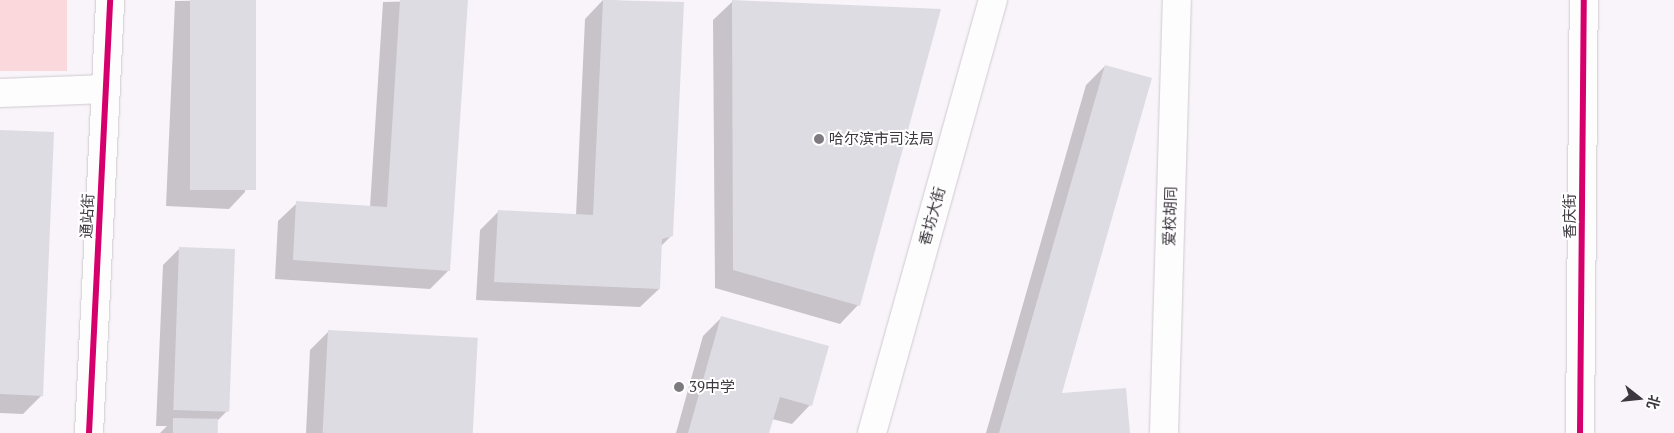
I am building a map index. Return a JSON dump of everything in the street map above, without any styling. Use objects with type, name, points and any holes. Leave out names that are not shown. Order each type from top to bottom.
[{"type":"street","name":"通站街","points":[[89,433],[110,0]]},
{"type":"street","name":"香坊大街","points":[[872,433],[993,0]]},
{"type":"street","name":"爱校胡同","points":[[1164,433],[1177,0]]},
{"type":"street","name":"香庆街","points":[[1580,433],[1584,0]]},
{"type":"street","points":[[0,93],[106,89]]},
{"type":"shaded area","points":[[0,0],[67,0],[67,71],[0,71]]},
{"type":"building","points":[[190,0],[256,0],[256,190],[190,190]]},
{"type":"building","points":[[400,0],[468,0],[450,271],[293,260],[296,201],[387,207]]},
{"type":"building","points":[[603,0],[684,2],[673,236],[662,239],[660,289],[494,282],[498,210],[593,215]]},
{"type":"building","name":"哈尔滨市司法局","points":[[732,0],[941,9],[860,306],[733,270]]},
{"type":"building","points":[[1105,65],[1152,78],[1062,393],[1126,388],[1130,433],[999,433]]},
{"type":"building","points":[[0,130],[54,132],[43,396],[0,394]]},
{"type":"building","points":[[179,247],[235,249],[229,412],[173,410]]},
{"type":"building","points":[[721,316],[829,346],[812,406],[780,397],[769,433],[688,433]]},
{"type":"building","points":[[328,330],[478,338],[473,433],[323,433]]},
{"type":"building","points":[[173,418],[218,419],[218,433],[173,433]]},
{"type":"cycle path","points":[[89,433],[110,0]]},
{"type":"cycle path","points":[[1580,433],[1584,0]]},
{"type":"place","name":"哈尔滨市司法局","points":[[819,139]]},
{"type":"place","name":"39中学","points":[[679,387]]}]
